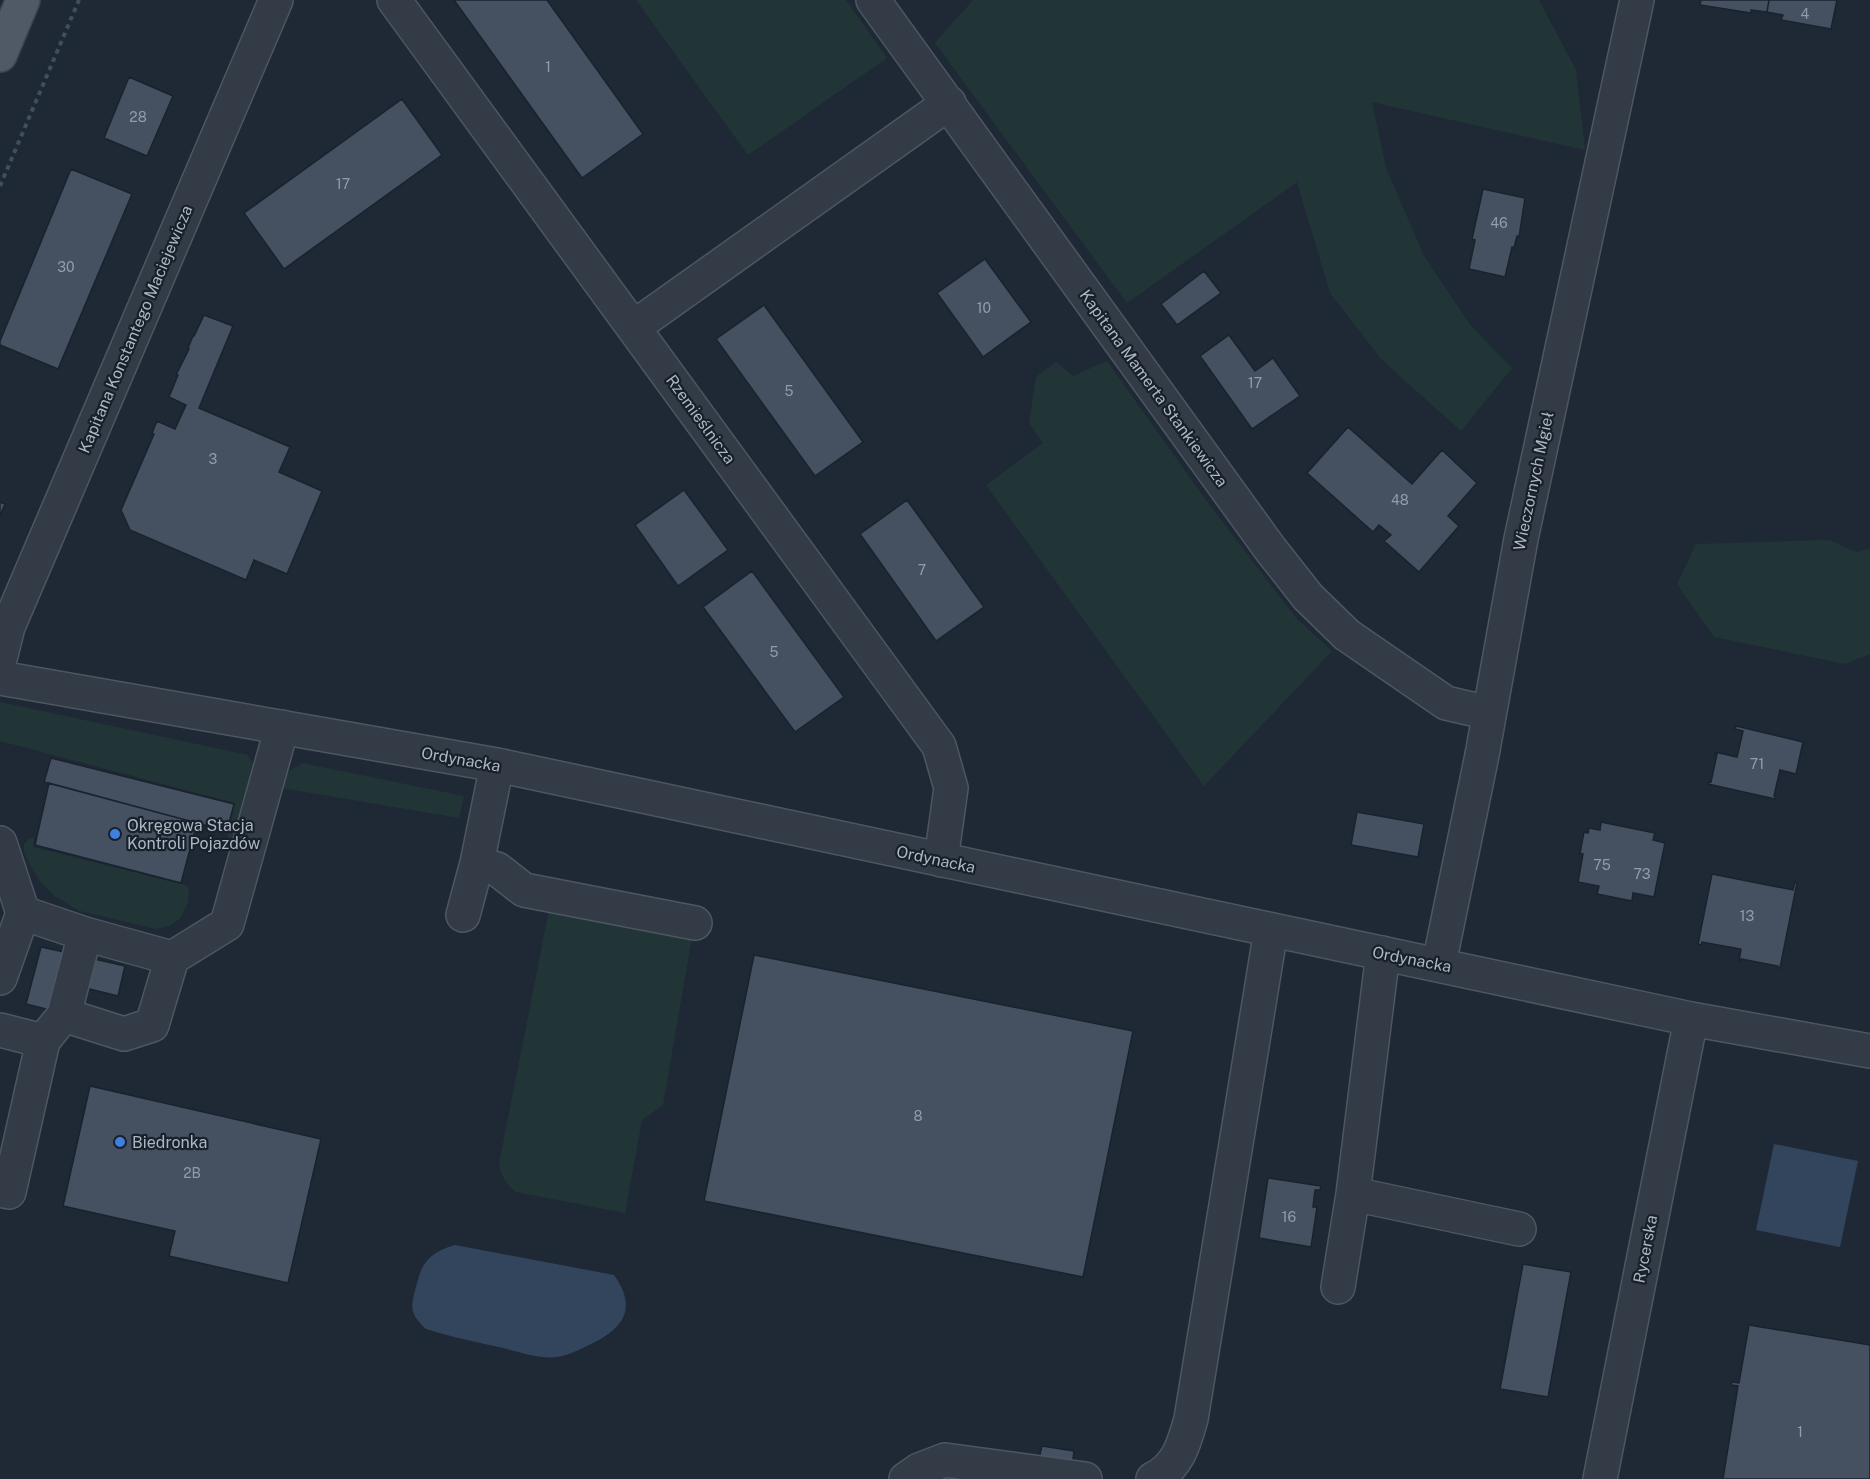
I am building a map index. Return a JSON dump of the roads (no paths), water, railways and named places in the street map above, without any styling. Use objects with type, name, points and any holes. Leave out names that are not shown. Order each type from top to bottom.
[{"type":"main road","points":[[0,55],[23,0]]},
{"type":"street","name":"Kapitana Konstantego Maciejewicza","points":[[0,659],[8,627],[276,0]]},
{"type":"street","name":"Rzemieślnicza","points":[[394,0],[939,746],[951,788],[941,860]]},
{"type":"street","name":"Kapitana Mamerta Stankiewicza","points":[[873,0],[1308,597],[1347,635],[1446,703],[1489,713]]},
{"type":"street","name":"Wieczornych Mgieł","points":[[1439,964],[1558,358],[1637,0]]},
{"type":"street","points":[[634,327],[949,103]]},
{"type":"street","name":"Ordynacka","points":[[0,678],[497,765],[1690,1019],[1870,1051]]},
{"type":"street","points":[[64,1015],[124,1034],[152,1026],[172,958],[227,924],[282,727]]},
{"type":"street","points":[[463,915],[477,863],[497,765]]},
{"type":"street","points":[[0,843],[23,913],[0,978]]},
{"type":"street","points":[[477,863],[497,869],[524,890],[695,923]]},
{"type":"street","points":[[23,913],[85,934],[172,958]]},
{"type":"street","points":[[1153,1479],[1165,1473],[1183,1449],[1191,1419],[1272,930]]},
{"type":"street","points":[[0,1190],[9,1192],[43,1041],[64,1015],[85,934]]},
{"type":"street","points":[[1338,1287],[1353,1194],[1383,953]]},
{"type":"street","name":"Rycerska","points":[[1600,1479],[1690,1019]]},
{"type":"street","points":[[0,1030],[43,1041]]},
{"type":"street","points":[[1353,1194],[1519,1229]]},
{"type":"street","points":[[906,1479],[919,1470],[945,1460],[1085,1479]]},
{"type":"water","points":[[1774,1144],[1858,1161],[1840,1247],[1756,1230]]},
{"type":"water","points":[[455,1245],[614,1275],[625,1299],[626,1309],[623,1318],[618,1326],[599,1340],[571,1353],[555,1357],[528,1355],[426,1329],[414,1315],[412,1306],[418,1278],[424,1265],[433,1255]]},
{"type":"place","name":"Okręgowa Stacja Kontroli Pojazdów","points":[[115,834]]},
{"type":"place","name":"Biedronka","points":[[120,1142]]}]
